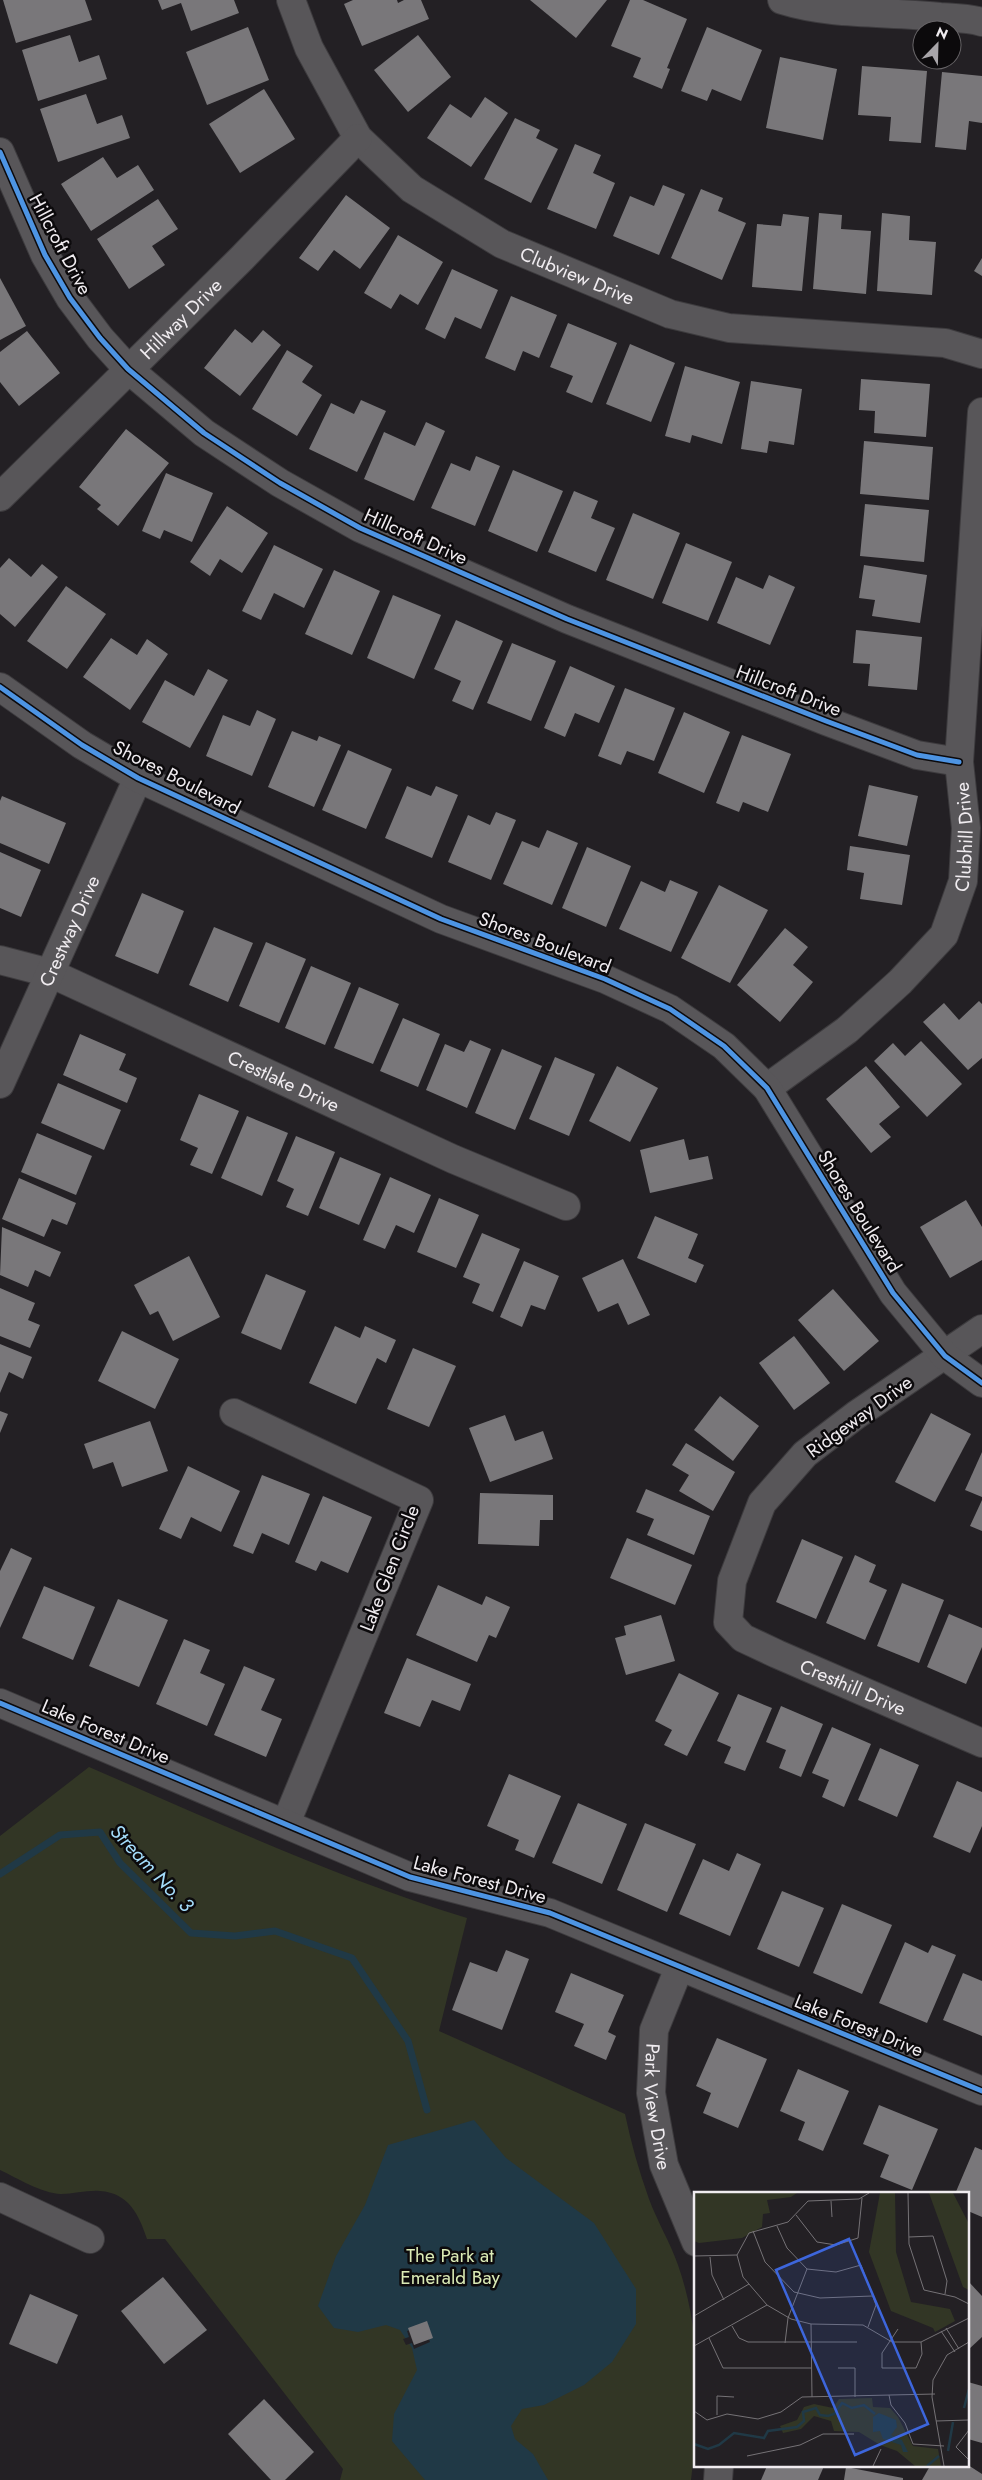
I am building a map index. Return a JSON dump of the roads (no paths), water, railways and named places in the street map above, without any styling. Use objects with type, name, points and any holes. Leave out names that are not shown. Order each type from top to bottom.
[{"type":"street","name":"Clubview Drive","points":[[291,0],[309,48],[358,138],[412,189],[502,244],[670,314],[729,328],[944,343],[982,354]]},
{"type":"street","points":[[782,0],[799,5],[850,12],[918,15],[982,22]]},
{"type":"street","name":"Hillway Drive","points":[[0,497],[242,258],[358,138]]},
{"type":"street","name":"Hillcroft Drive","points":[[0,152],[45,255],[70,298],[128,369],[204,433],[280,483],[360,528],[567,619],[917,755],[960,762]]},
{"type":"street","name":"Clubhill Drive","points":[[767,1088],[847,1030],[900,982],[944,935],[963,881],[966,828],[960,762],[982,412]]},
{"type":"street","name":"Shores Boulevard","points":[[0,688],[82,745],[138,778],[441,919],[605,980],[670,1009],[724,1046],[767,1088],[893,1293],[945,1356],[982,1383]]},
{"type":"street","name":"Crestway Drive","points":[[0,1084],[138,778]]},
{"type":"street","name":"Crestlake Drive","points":[[0,960],[50,973],[453,1159],[566,1206]]},
{"type":"street","name":"Ridgeway Drive","points":[[728,1622],[732,1581],[762,1503],[805,1454],[856,1416],[982,1329]]},
{"type":"street","name":"Lake Glen Circle","points":[[234,1413],[418,1500],[286,1823]]},
{"type":"street","name":"Cresthill Drive","points":[[728,1622],[743,1638],[982,1742]]},
{"type":"street","name":"Lake Forest Drive","points":[[0,1703],[410,1877],[550,1913],[679,1968],[982,2091]]},
{"type":"street","name":"Park View Drive","points":[[679,1968],[654,2030],[652,2093],[664,2165],[694,2237]]},
{"type":"street","points":[[0,2197],[90,2239]]},
{"type":"water","points":[[474,2120],[506,2158],[594,2223],[636,2289],[636,2324],[612,2362],[584,2385],[544,2405],[522,2409],[511,2426],[515,2439],[533,2454],[548,2480],[425,2480],[392,2441],[394,2414],[417,2370],[412,2348],[400,2330],[386,2325],[358,2332],[334,2328],[318,2306],[336,2256],[365,2205],[388,2145]]},
{"type":"waterway","name":"Stream No. 3","points":[[0,1874],[60,1835],[100,1832],[120,1863],[191,1933],[235,1936],[275,1931],[352,1958],[408,2041],[427,2110]]},
{"type":"park label","name":"The Park at Emerald Bay","points":[[450,2266]]}]
